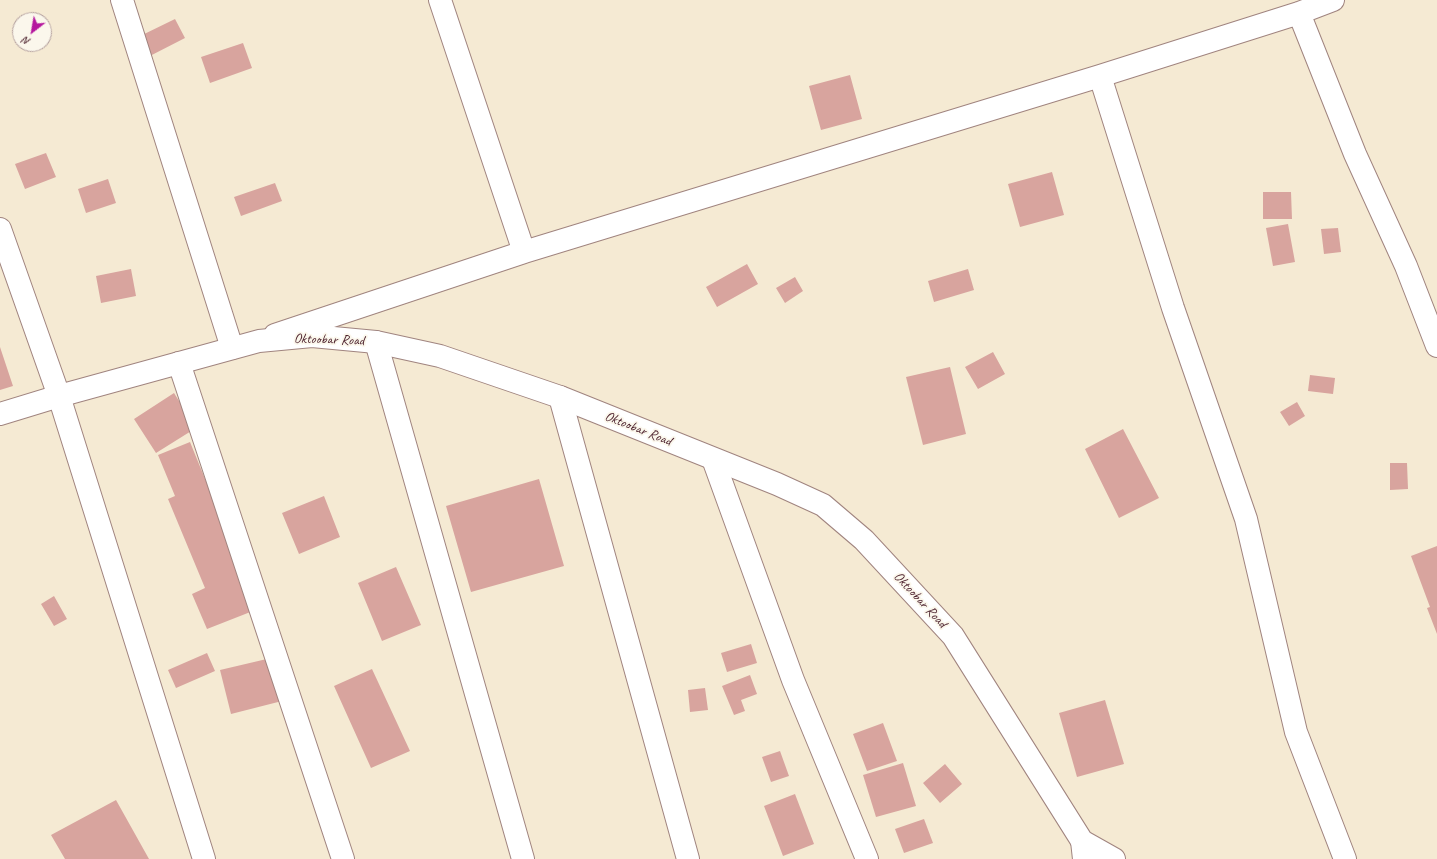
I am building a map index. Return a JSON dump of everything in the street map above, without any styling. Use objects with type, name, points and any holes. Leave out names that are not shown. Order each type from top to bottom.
[{"type":"street","points":[[122,0],[232,348]]},
{"type":"street","points":[[440,0],[524,252]]},
{"type":"street","points":[[259,341],[524,252],[1100,76],[1299,13],[1333,0]]},
{"type":"street","points":[[1299,13],[1355,154],[1406,266],[1437,346]]},
{"type":"street","points":[[1100,76],[1173,308],[1246,519],[1296,732],[1345,859]]},
{"type":"street","points":[[0,229],[59,396],[204,859]]},
{"type":"street","name":"Oktoobar Road","points":[[0,414],[59,396],[259,341],[312,336],[376,342],[440,356],[560,397],[776,484],[823,505],[864,540],[953,636],[1083,850],[1114,859]]},
{"type":"street","points":[[376,342],[523,859]]},
{"type":"street","points":[[179,363],[343,859]]},
{"type":"street","points":[[560,397],[688,859]]},
{"type":"street","points":[[712,459],[793,680],[867,859]]},
{"type":"building","points":[[175,19],[185,38],[144,59],[134,39]]},
{"type":"building","points":[[243,43],[252,68],[210,83],[201,57]]},
{"type":"building","points":[[850,75],[862,119],[821,130],[809,86]]},
{"type":"building","points":[[46,153],[56,177],[25,189],[15,164]]},
{"type":"building","points":[[1052,172],[1064,215],[1020,227],[1008,184]]},
{"type":"building","points":[[108,179],[116,203],[86,213],[78,189]]},
{"type":"building","points":[[275,183],[282,201],[241,216],[234,197]]},
{"type":"building","points":[[1263,192],[1291,192],[1292,219],[1263,219]]},
{"type":"building","points":[[1288,224],[1295,262],[1273,266],[1266,228]]},
{"type":"building","points":[[1338,228],[1341,252],[1324,254],[1321,229]]},
{"type":"building","points":[[747,264],[758,284],[717,307],[706,287]]},
{"type":"building","points":[[131,269],[136,296],[101,303],[96,276]]},
{"type":"building","points":[[968,269],[974,290],[934,302],[928,281]]},
{"type":"building","points":[[795,277],[803,291],[785,303],[776,288]]},
{"type":"building","points":[[0,347],[13,386],[0,390]]},
{"type":"building","points":[[993,352],[1005,374],[978,389],[965,367]]},
{"type":"building","points":[[950,367],[966,434],[923,445],[906,377]]},
{"type":"building","points":[[1310,375],[1335,378],[1333,394],[1308,391]]},
{"type":"building","points":[[174,393],[196,428],[156,453],[134,419]]},
{"type":"building","points":[[1297,402],[1305,416],[1289,426],[1280,412]]},
{"type":"building","points":[[1123,429],[1159,498],[1119,518],[1085,449]]},
{"type":"building","points":[[190,442],[258,609],[207,629],[192,594],[205,588],[168,499],[175,496],[158,455]]},
{"type":"building","points":[[1390,463],[1407,463],[1408,489],[1390,490]]},
{"type":"building","points":[[539,479],[564,566],[471,592],[446,506]]},
{"type":"building","points":[[324,496],[340,537],[299,554],[282,513]]},
{"type":"building","points":[[1437,546],[1437,634],[1427,608],[1430,607],[1411,556]]},
{"type":"building","points":[[396,567],[421,625],[382,641],[358,583]]},
{"type":"building","points":[[54,596],[67,619],[54,626],[41,604]]},
{"type":"building","points":[[751,644],[757,663],[727,672],[721,653]]},
{"type":"building","points":[[207,653],[215,671],[176,688],[168,670]]},
{"type":"building","points":[[271,658],[282,701],[231,714],[220,670]]},
{"type":"building","points":[[372,669],[410,751],[371,768],[334,686]]},
{"type":"building","points":[[750,675],[757,694],[741,700],[745,711],[734,715],[722,686]]},
{"type":"building","points":[[705,688],[708,710],[690,712],[688,690]]},
{"type":"building","points":[[1105,700],[1124,764],[1077,777],[1059,713]]},
{"type":"building","points":[[883,723],[897,761],[867,771],[853,734]]},
{"type":"building","points":[[780,751],[789,776],[771,782],[762,757]]},
{"type":"building","points":[[903,763],[916,806],[876,817],[863,775]]},
{"type":"building","points":[[945,764],[962,784],[940,803],[923,783]]},
{"type":"building","points":[[795,794],[814,844],[783,856],[764,806]]},
{"type":"building","points":[[116,800],[149,859],[65,859],[51,835]]},
{"type":"building","points":[[924,819],[933,843],[904,853],[895,829]]}]
